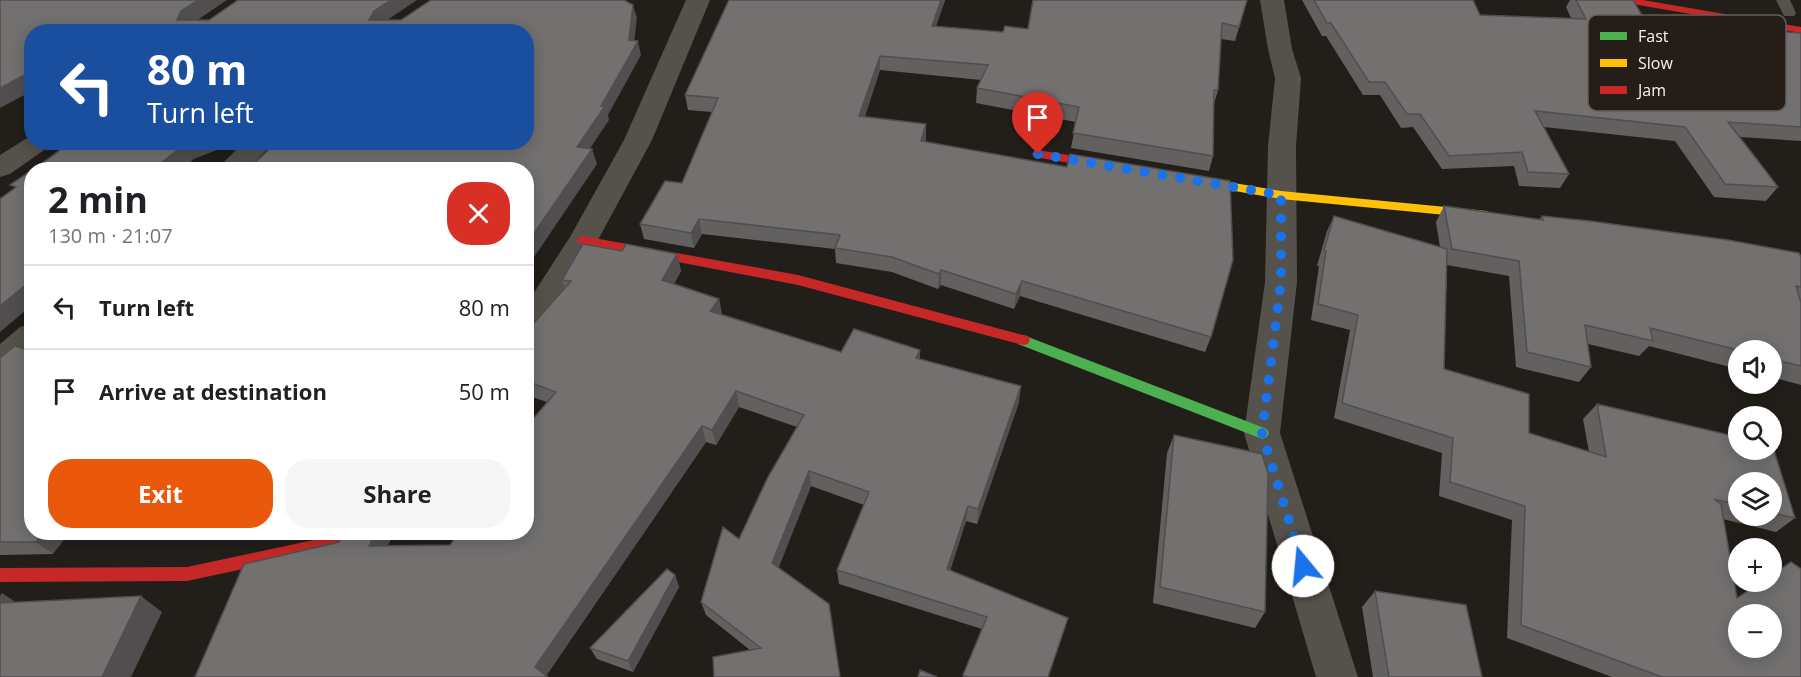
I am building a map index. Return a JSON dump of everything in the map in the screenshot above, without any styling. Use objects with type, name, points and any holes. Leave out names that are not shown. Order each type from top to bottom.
[{"type":"street","points":[[534,320],[583,240],[638,140],[698,0]]},
{"type":"street","points":[[1272,0],[1280,49],[1288,78],[1281,195],[1281,282],[1262,433],[1337,677]]},
{"type":"street","points":[[1627,0],[1714,15]]},
{"type":"street","points":[[1767,9],[1791,10]]},
{"type":"street","points":[[1786,27],[1801,30]]},
{"type":"street","points":[[0,168],[26,150]]},
{"type":"street","points":[[239,162],[252,150]]},
{"type":"street","points":[[1038,154],[1130,169]]},
{"type":"street","points":[[1177,177],[1281,195],[1496,216]]},
{"type":"street","points":[[583,240],[798,280],[1022,340],[1262,433]]},
{"type":"street","points":[[0,363],[24,343]]},
{"type":"street","points":[[0,575],[188,574],[337,542]]},
{"type":"building","points":[[0,0],[198,0],[181,11],[177,20],[209,20],[238,0],[391,0],[374,11],[369,20],[401,20],[431,0],[624,0],[633,5],[629,40],[638,41],[601,106],[605,106],[577,147],[592,149],[534,233],[534,162],[256,162],[268,150],[534,150],[534,24],[24,24],[24,75],[0,88]]},
{"type":"building","points":[[729,0],[941,0],[932,26],[1003,32],[1005,26],[1028,29],[1033,0],[1247,0],[1239,27],[1222,23],[1218,90],[1214,90],[1213,156],[1073,133],[1079,107],[977,88],[988,65],[880,56],[859,116],[926,124],[921,141],[1067,167],[1070,154],[1230,181],[1233,260],[1211,337],[1022,281],[1016,294],[941,270],[939,274],[892,257],[835,248],[840,235],[699,219],[691,233],[640,224],[665,181],[682,183],[718,98],[685,95]]},
{"type":"building","points":[[1314,0],[1473,0],[1480,15],[1586,19],[1576,0],[1633,0],[1642,15],[1588,15],[1588,111],[1786,111],[1786,32],[1801,33],[1801,127],[1728,122],[1778,187],[1725,184],[1685,127],[1535,111],[1569,174],[1528,172],[1522,152],[1449,156],[1420,114],[1407,114],[1385,82],[1369,82],[1331,23],[1327,23]]},
{"type":"building","points":[[60,150],[178,150],[162,162],[44,162]]},
{"type":"building","points":[[24,175],[24,286],[0,306],[0,199],[16,187],[10,185]]},
{"type":"building","points":[[1444,206],[1543,220],[1542,216],[1590,221],[1728,240],[1799,253],[1801,287],[1796,286],[1801,303],[1801,366],[1782,361],[1782,340],[1728,340],[1728,348],[1650,328],[1653,341],[1585,325],[1591,367],[1527,352],[1519,261],[1452,249]]},
{"type":"building","points":[[1334,216],[1447,249],[1444,369],[1529,394],[1529,433],[1606,457],[1597,404],[1728,435],[1728,460],[1777,460],[1781,472],[1728,472],[1728,502],[1714,499],[1721,504],[1728,545],[1728,592],[1736,592],[1737,598],[1746,592],[1782,592],[1782,568],[1791,562],[1801,569],[1801,677],[1662,677],[1521,625],[1525,506],[1450,482],[1453,438],[1342,403],[1358,315],[1318,304],[1326,251],[1324,250]]},
{"type":"building","points":[[583,244],[622,251],[626,244],[677,254],[662,280],[719,299],[710,311],[841,352],[854,329],[920,350],[916,358],[1021,386],[978,509],[968,506],[947,569],[1068,618],[1048,677],[968,677],[963,675],[987,617],[837,570],[869,492],[809,471],[772,563],[829,604],[840,677],[714,677],[713,657],[761,648],[701,602],[723,527],[739,539],[768,477],[804,415],[736,391],[712,430],[702,426],[535,667],[548,677],[195,677],[244,564],[340,540],[372,540],[369,546],[450,545],[453,540],[534,540],[534,418],[556,392],[534,384],[534,323],[571,281],[562,280]]},
{"type":"building","points":[[15,346],[24,349],[24,540],[37,540],[36,542],[0,542],[0,358]]},
{"type":"building","points":[[1174,435],[1262,454],[1268,474],[1265,612],[1160,587]]},
{"type":"building","points":[[1782,476],[1795,518],[1782,515]]},
{"type":"building","points":[[667,569],[675,575],[628,661],[590,648]]},
{"type":"building","points":[[1375,591],[1466,605],[1482,677],[1389,677]]},
{"type":"building","points":[[141,596],[102,677],[0,677],[0,603]]},
{"type":"building","points":[[920,670],[937,677],[918,677]]},
{"type":"traffic: fast","points":[[1023,340],[1262,433]]},
{"type":"traffic: slow","points":[[1187,179],[1281,195],[1487,215]]},
{"type":"traffic: jam","points":[[1627,0],[1714,15]]},
{"type":"traffic: jam","points":[[1786,27],[1801,30]]},
{"type":"traffic: jam","points":[[1038,154],[1112,166]]},
{"type":"traffic: jam","points":[[583,240],[798,280],[1023,340]]},
{"type":"traffic: jam","points":[[0,575],[187,574],[337,542]]},
{"type":"route","points":[[1038,154],[1281,195],[1281,282],[1262,433],[1303,566]]}]
